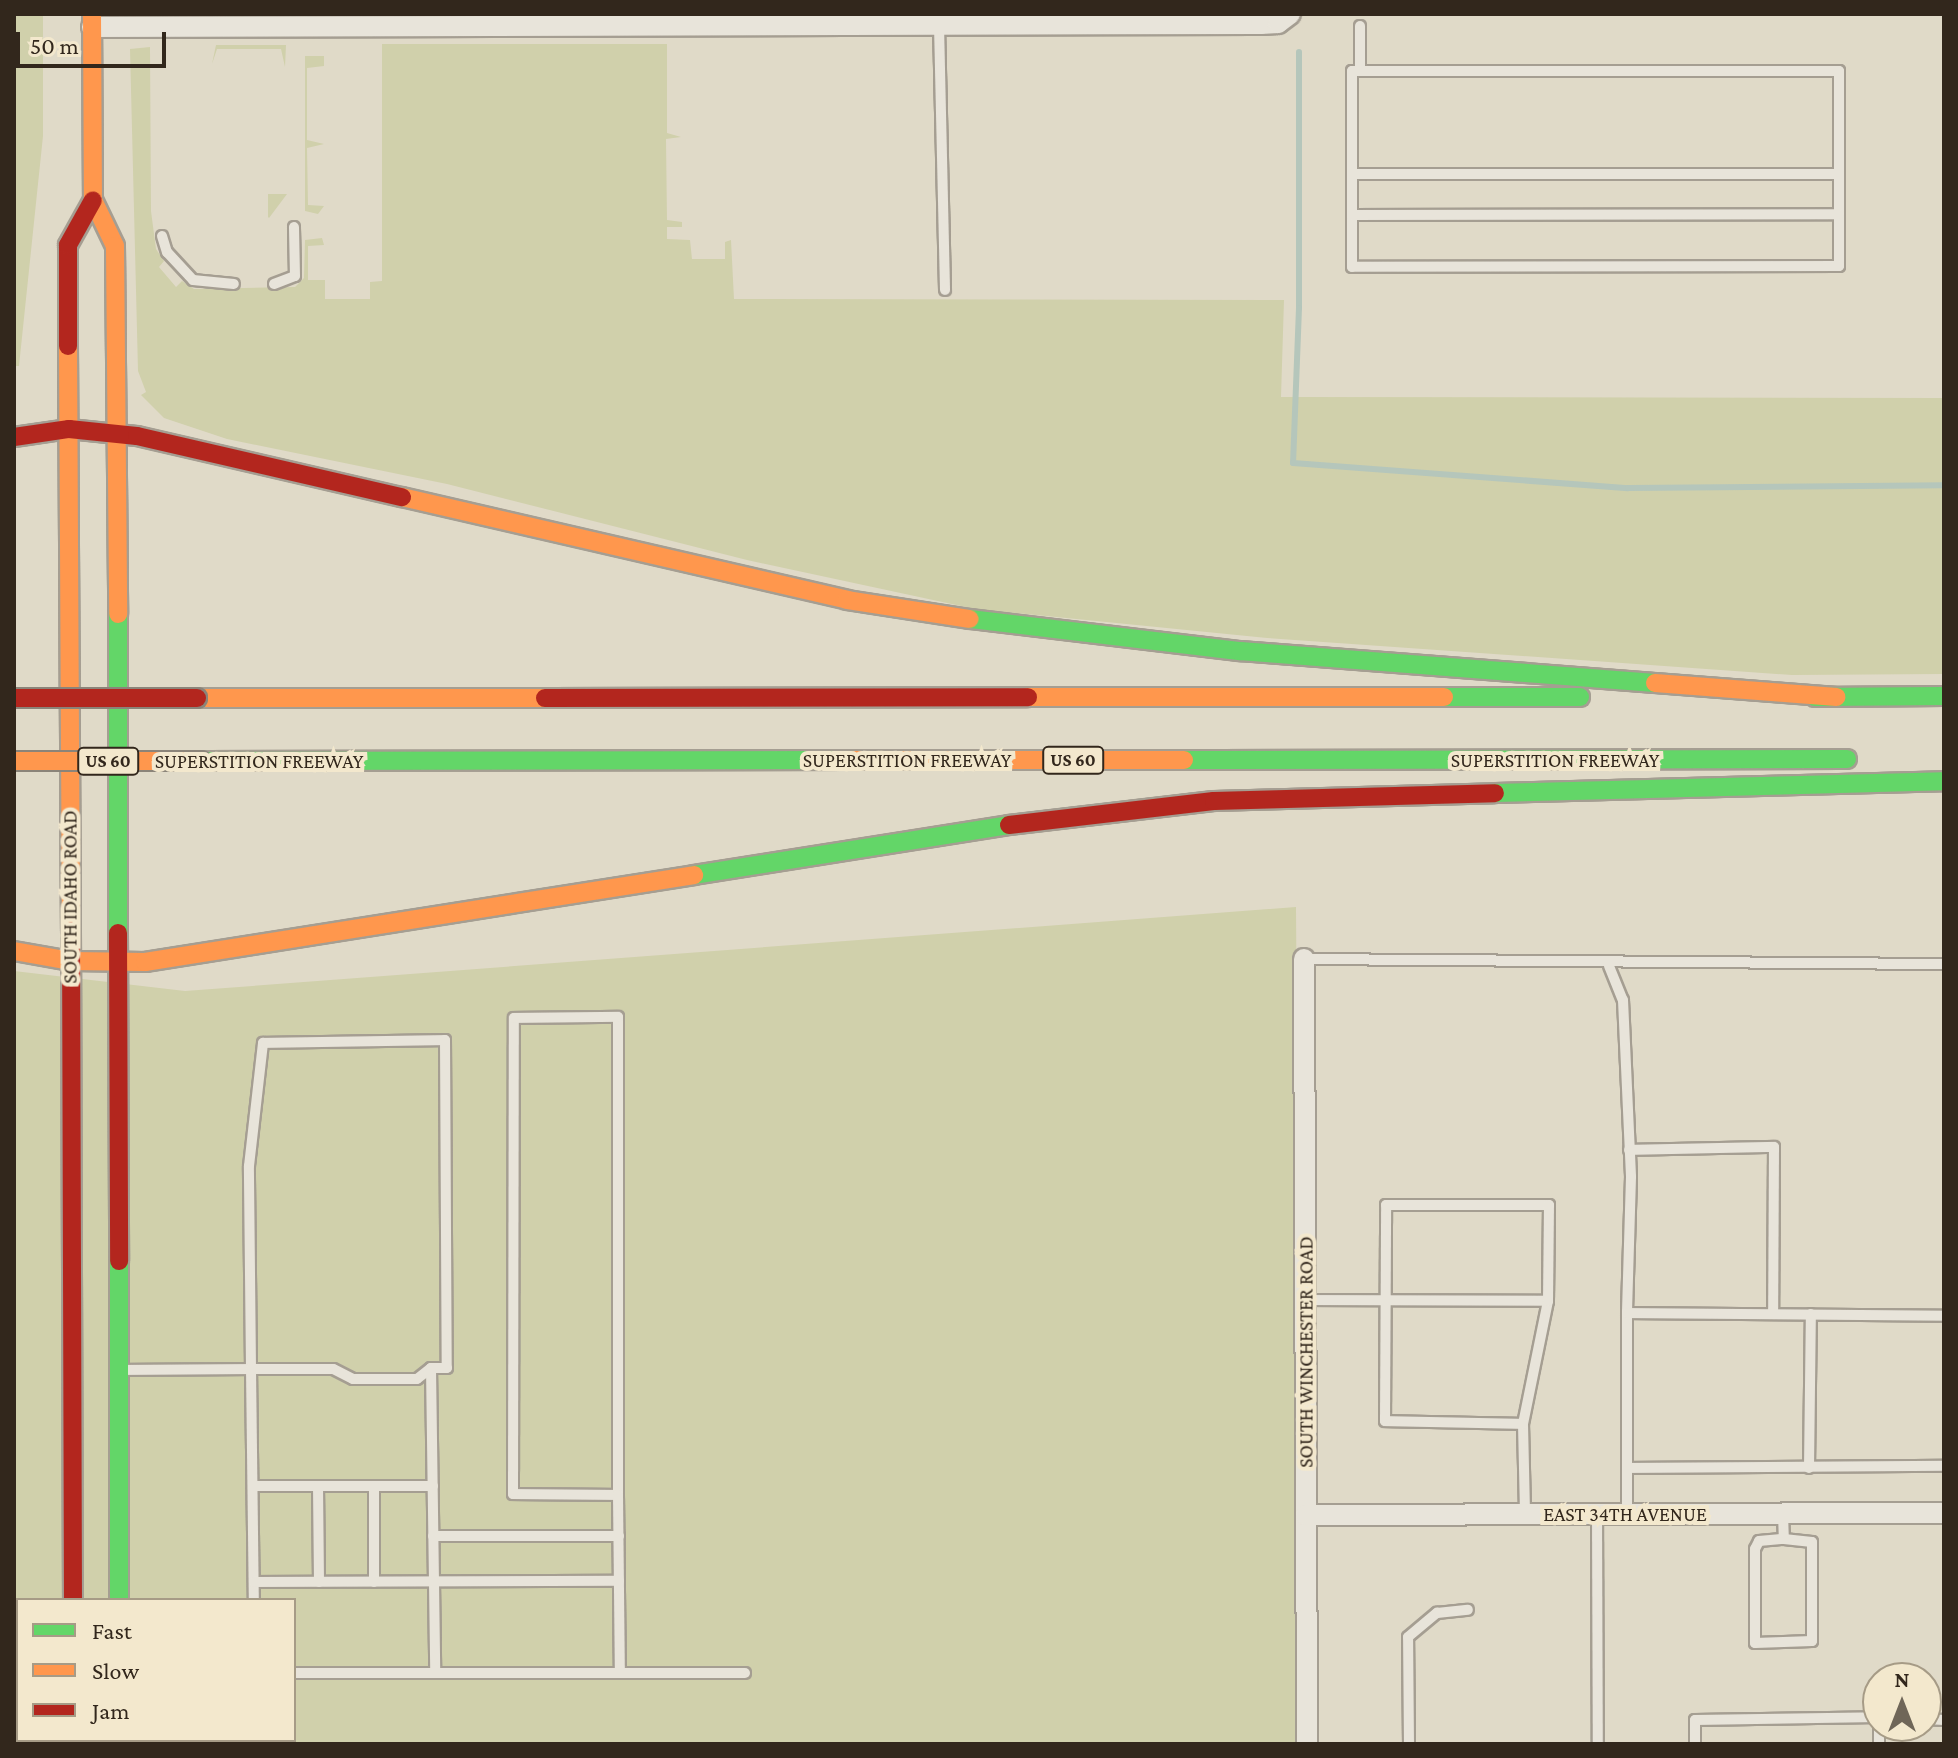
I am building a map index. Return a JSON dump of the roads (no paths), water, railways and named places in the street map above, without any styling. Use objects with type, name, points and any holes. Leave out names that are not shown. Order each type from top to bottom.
[{"type":"main road","name":"SOUTH IDAHO ROAD","points":[[92,21],[93,200],[115,246],[119,1598]]},
{"type":"main road","name":"SOUTH IDAHO ROAD","points":[[73,1598],[68,245],[93,200]]},
{"type":"main road","points":[[14,437],[69,429],[116,432],[847,600],[1043,630],[1240,651],[1836,697]]},
{"type":"main road","points":[[14,698],[1944,696]]},
{"type":"main road","name":"SUPERSTITION FREEWAY","points":[[14,761],[1862,759]]},
{"type":"main road","points":[[14,951],[71,961],[145,962],[1072,815],[1374,794],[1944,781]]},
{"type":"street","points":[[92,21],[1261,24],[1290,16]]},
{"type":"street","name":"SOUTH WINCHESTER ROAD","points":[[1304,959],[1307,1744]]},
{"type":"street","name":"EAST 34TH AVENUE","points":[[1306,1515],[1944,1513]]},
{"type":"lane","points":[[939,25],[945,290]]},
{"type":"lane","points":[[1360,26],[1360,71]]},
{"type":"lane","points":[[1352,71],[1839,71],[1839,174],[1839,266],[1352,267],[1352,71]]},
{"type":"lane","points":[[1352,174],[1839,174]]},
{"type":"lane","points":[[1352,215],[1839,214]]},
{"type":"lane","points":[[274,284],[295,276],[294,227]]},
{"type":"lane","points":[[162,236],[167,252],[193,280],[234,284]]},
{"type":"lane","points":[[1304,959],[1609,966],[1944,964]]},
{"type":"lane","points":[[1609,966],[1623,1000],[1629,1150],[1627,1514]]},
{"type":"lane","points":[[618,1495],[513,1494],[514,1018],[618,1017],[620,1673]]},
{"type":"lane","points":[[118,1370],[251,1369],[333,1369],[353,1379],[417,1379],[431,1368],[447,1368],[445,1040],[263,1043],[249,1166],[251,1369],[254,1598]]},
{"type":"lane","points":[[1629,1150],[1774,1147],[1773,1313]]},
{"type":"lane","points":[[1523,1424],[1385,1421],[1386,1205],[1549,1205],[1548,1301],[1523,1424],[1525,1514]]},
{"type":"lane","points":[[1305,1300],[1548,1301]]},
{"type":"lane","points":[[1627,1313],[1944,1316]]},
{"type":"lane","points":[[1809,1468],[1811,1314]]},
{"type":"lane","points":[[431,1368],[435,1673]]},
{"type":"lane","points":[[1627,1468],[1944,1466]]},
{"type":"lane","points":[[253,1486],[433,1486]]},
{"type":"lane","points":[[318,1486],[319,1582]]},
{"type":"lane","points":[[374,1486],[374,1582]]},
{"type":"lane","points":[[1597,1514],[1598,1744]]},
{"type":"lane","points":[[1783,1514],[1784,1539]]},
{"type":"lane","points":[[433,1536],[619,1536]]},
{"type":"lane","points":[[1784,1539],[1812,1542],[1812,1641],[1755,1643],[1755,1549],[1759,1541],[1784,1539]]},
{"type":"lane","points":[[254,1582],[619,1581]]},
{"type":"lane","points":[[1409,1744],[1408,1637],[1437,1613],[1468,1610]]},
{"type":"lane","points":[[296,1673],[745,1673]]},
{"type":"lane","points":[[1695,1744],[1695,1720],[1862,1717]]},
{"type":"waterway","points":[[1299,52],[1299,308],[1293,463],[1628,488],[1944,485]]}]
